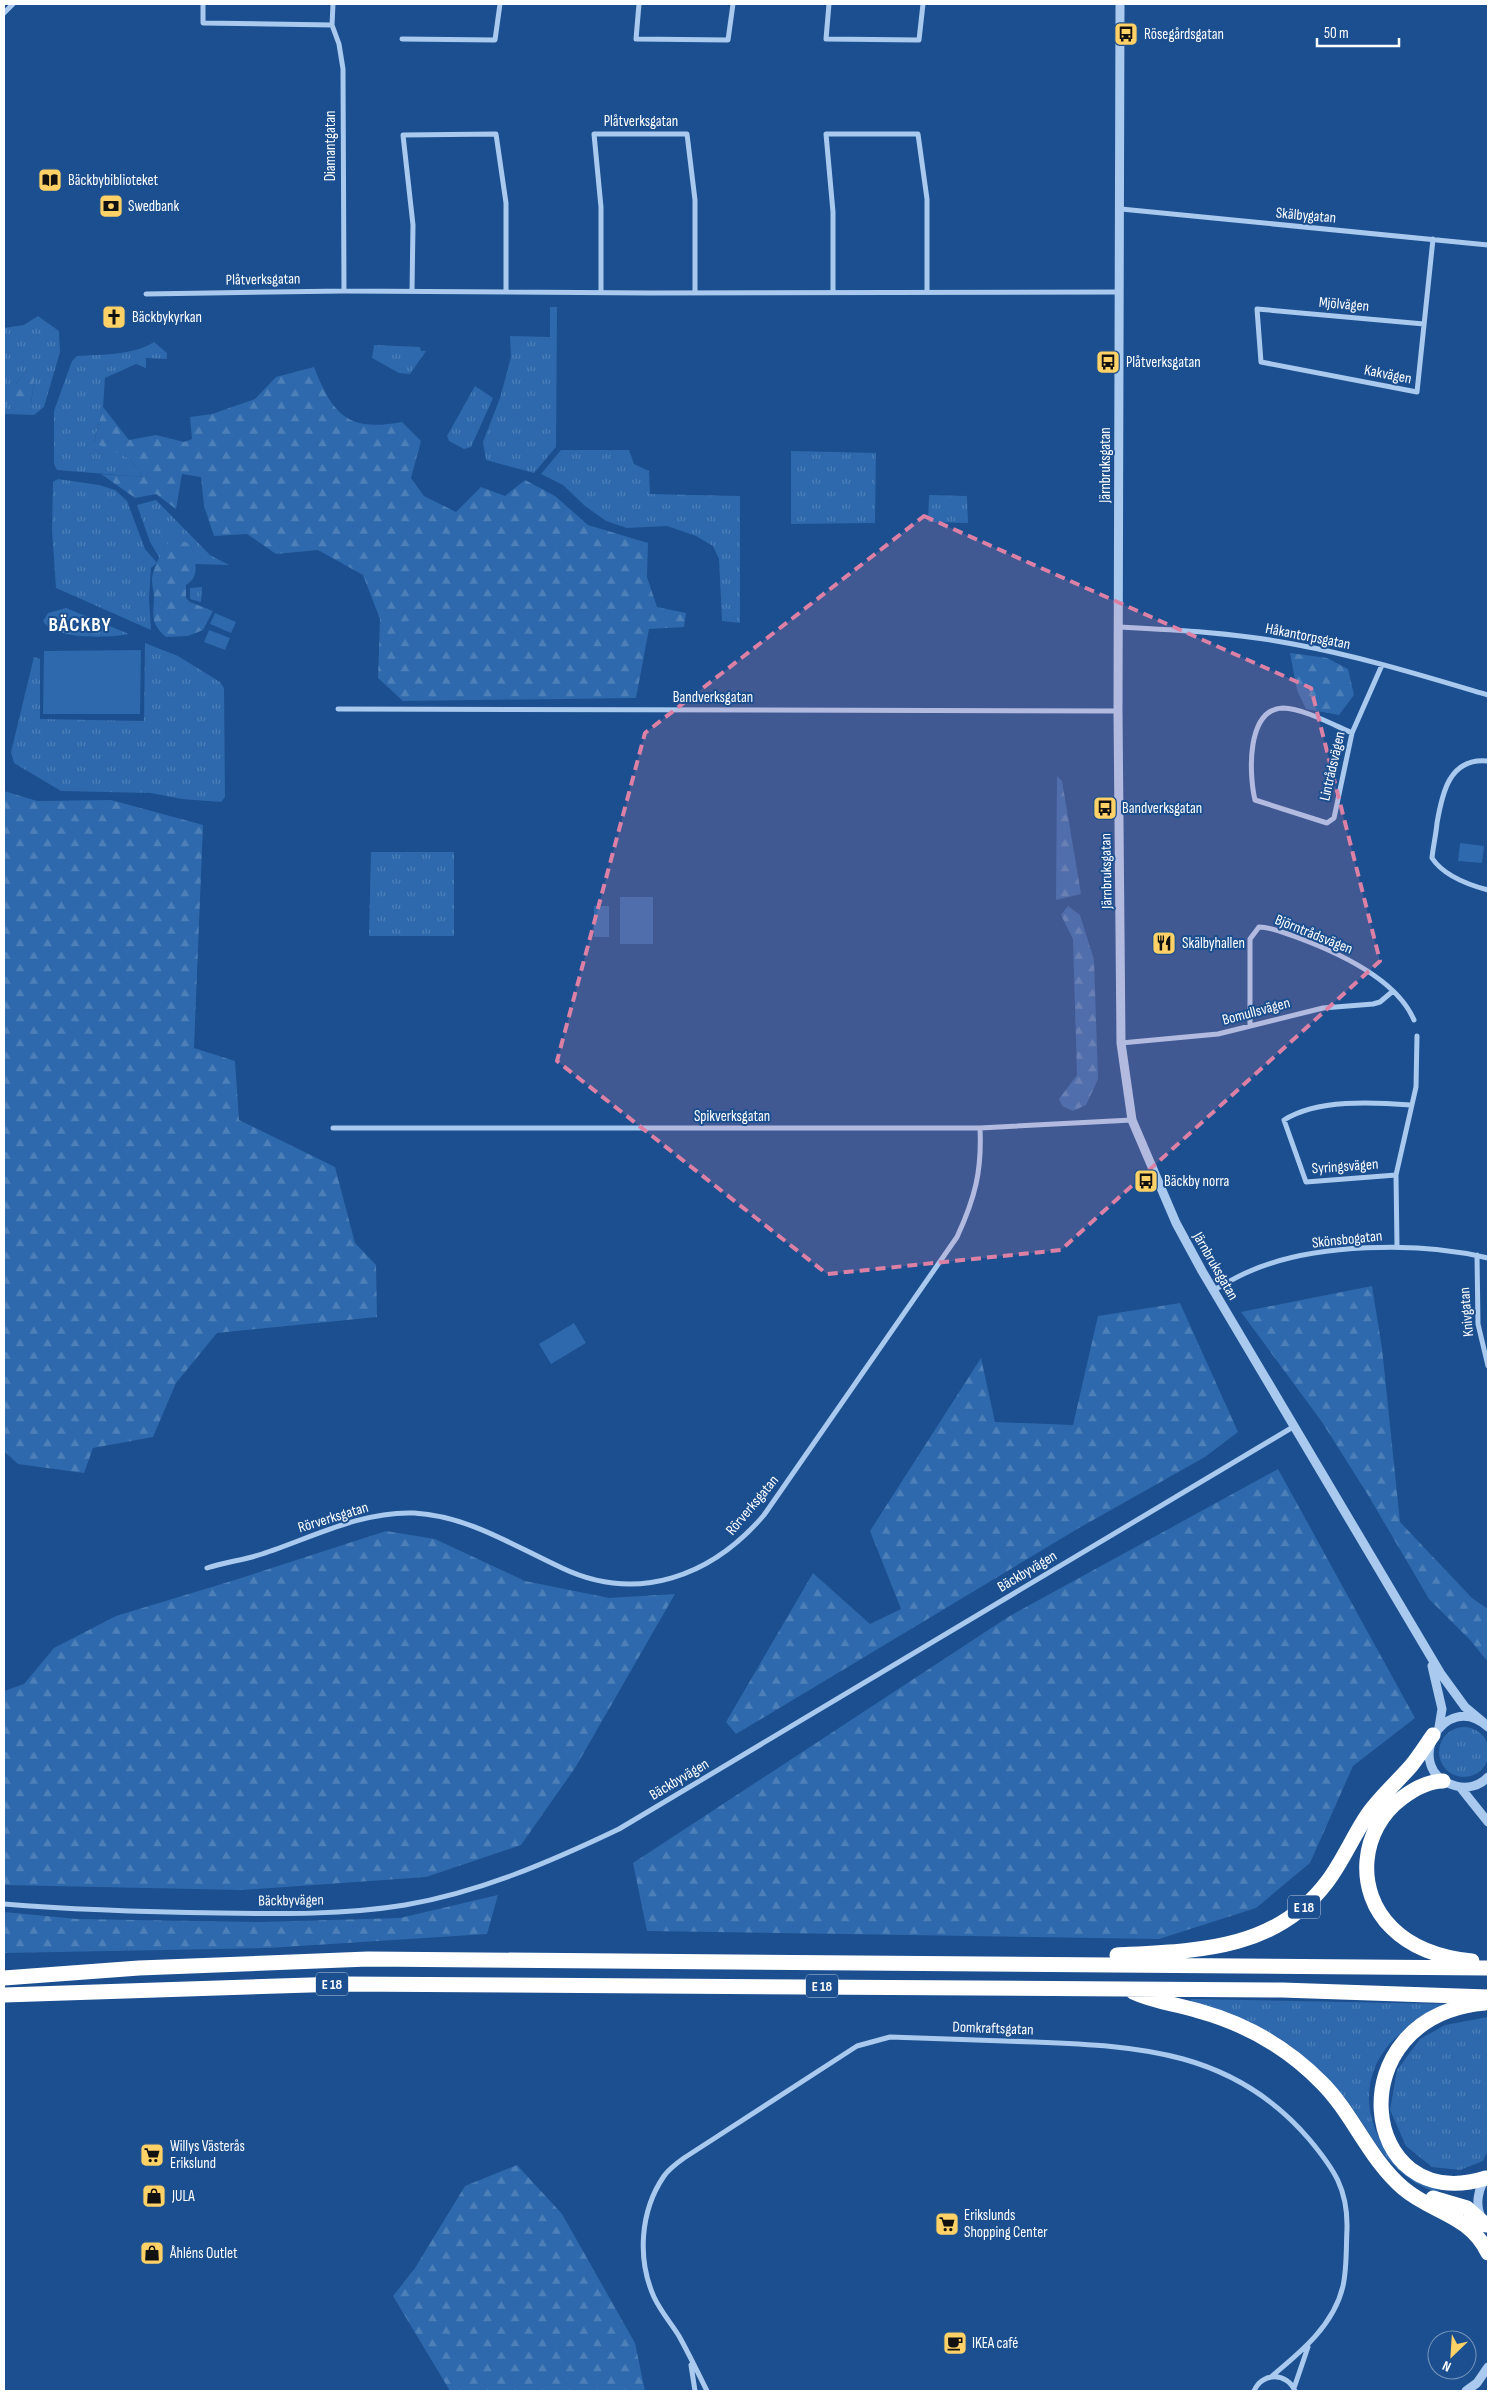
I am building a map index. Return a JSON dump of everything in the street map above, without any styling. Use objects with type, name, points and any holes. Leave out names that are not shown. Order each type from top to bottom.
[{"type":"highway","name":"E 18","points":[[1102,1964],[1116,1956],[1174,1952],[1232,1944],[1263,1933],[1291,1917],[1326,1884],[1368,1814],[1412,1765],[1436,1731]]},
{"type":"highway","name":"E 18","points":[[1444,1781],[1433,1781],[1407,1794],[1384,1815],[1375,1828],[1366,1858],[1368,1889],[1382,1917],[1404,1938],[1433,1953],[1481,1962],[1488,1967]]},
{"type":"highway","name":"E 18","points":[[4,1978],[148,1967],[368,1959],[1488,1967]]},
{"type":"highway","name":"E 18","points":[[4,1995],[342,1984],[1128,1989],[1381,1992],[1488,1997]]},
{"type":"highway","name":"E 18","points":[[1128,1989],[1150,2000],[1198,2010],[1229,2021],[1258,2034],[1286,2052],[1311,2072],[1334,2095],[1381,2162],[1406,2185],[1437,2200],[1467,2208],[1487,2226]]},
{"type":"highway","points":[[1487,2177],[1460,2184],[1445,2184],[1430,2180],[1416,2173],[1404,2163],[1391,2144],[1382,2122],[1380,2107],[1384,2076],[1390,2062],[1409,2036],[1421,2026],[1449,2011],[1488,2003]]},
{"type":"highway","points":[[1381,2162],[1391,2177],[1404,2189],[1468,2226],[1479,2238],[1488,2254]]},
{"type":"street","points":[[4,13],[13,4]]},
{"type":"street","points":[[203,4],[203,23],[332,25]]},
{"type":"street","name":"Diamantgatan","points":[[332,4],[332,25],[339,44],[343,69],[344,291]]},
{"type":"street","points":[[402,39],[494,40],[500,4]]},
{"type":"street","points":[[639,4],[636,39],[728,40],[733,4]]},
{"type":"street","points":[[829,4],[826,39],[919,40],[923,4]]},
{"type":"street","name":"Järnbruksgatan","points":[[1120,4],[1121,209],[1118,711],[1121,1043],[1132,1120],[1176,1223],[1293,1427],[1442,1674],[1461,1703],[1486,1724]]},
{"type":"street","points":[[412,291],[413,225],[403,134],[496,134],[506,202],[506,292]]},
{"type":"street","name":"Plåtverksgatan","points":[[601,292],[601,207],[594,134],[687,134],[695,200],[695,293]]},
{"type":"street","points":[[833,292],[833,212],[826,134],[918,134],[927,199],[926,292]]},
{"type":"street","name":"Skälbygatan","points":[[1121,209],[1488,245]]},
{"type":"street","name":"Kakvägen","points":[[1262,309],[1257,308],[1261,362],[1417,392],[1433,239]]},
{"type":"street","name":"Plåtverksgatan","points":[[146,294],[344,291],[695,293],[1120,292]]},
{"type":"street","name":"Mjölvägen","points":[[1262,309],[1424,324]]},
{"type":"street","name":"Håkantorpsgatan","points":[[1119,627],[1223,633],[1276,641],[1382,665],[1488,696]]},
{"type":"street","name":"Lintrådsvägen","points":[[1352,733],[1294,710],[1282,708],[1272,711],[1260,721],[1254,740],[1250,774],[1255,800],[1327,824],[1334,818],[1352,733],[1382,665]]},
{"type":"street","name":"Bandverksgatan","points":[[338,709],[1118,711]]},
{"type":"street","points":[[1488,761],[1474,762],[1451,776],[1443,790],[1432,858],[1438,868],[1478,888],[1488,890]]},
{"type":"street","name":"Björntrådsvägen","points":[[1250,1026],[1250,939],[1259,927],[1276,930],[1332,951],[1364,969],[1392,990]]},
{"type":"street","points":[[1392,990],[1405,1003],[1414,1020]]},
{"type":"street","name":"Bomullsvägen","points":[[1121,1043],[1218,1034],[1323,1008],[1373,1004],[1380,1002],[1392,990]]},
{"type":"street","points":[[1398,1246],[1396,1175],[1416,1087],[1417,1036]]},
{"type":"street","name":"Syringsvägen","points":[[1396,1175],[1306,1182],[1285,1129],[1284,1120],[1311,1109],[1336,1106],[1373,1102],[1411,1105]]},
{"type":"street","name":"Spikverksgatan","points":[[333,1128],[980,1128],[1132,1120]]},
{"type":"street","name":"Rörverksgatan","points":[[207,1568],[228,1561],[259,1555],[361,1519],[413,1513],[436,1515],[465,1523],[575,1574],[618,1583],[636,1584],[662,1581],[699,1568],[718,1558],[752,1529],[775,1500],[957,1236],[975,1193],[980,1158],[980,1128]]},
{"type":"street","name":"Skönsbogatan","points":[[1214,1290],[1249,1271],[1304,1256],[1372,1247],[1398,1246],[1447,1250],[1488,1258]]},
{"type":"street","name":"Knivgatan","points":[[1476,1255],[1476,1301],[1488,1366]]},
{"type":"street","name":"Bäckbyvägen","points":[[4,1904],[142,1912],[293,1913],[362,1910],[450,1895],[506,1878],[619,1829],[1293,1427]]},
{"type":"street","name":"Järnbruksgatan","points":[[1417,1631],[1438,1685],[1442,1709],[1429,1747],[1429,1757],[1437,1774],[1444,1781]]},
{"type":"street","points":[[1436,1731],[1449,1720],[1461,1716],[1473,1717],[1486,1724]]},
{"type":"street","points":[[1444,1781],[1460,1787],[1477,1785],[1488,1777]]},
{"type":"street","points":[[1460,1787],[1488,1822]]},
{"type":"street","name":"Domkraftsgatan","points":[[707,2391],[679,2336],[653,2296],[645,2267],[644,2230],[649,2208],[660,2183],[666,2174],[684,2158],[812,2074],[857,2046],[890,2037],[1111,2045],[1158,2052],[1211,2069],[1258,2094],[1303,2132],[1335,2173],[1344,2191],[1347,2212],[1343,2287],[1335,2306],[1308,2347],[1295,2390]]},
{"type":"street","points":[[1487,2177],[1479,2193],[1478,2203],[1480,2215],[1487,2226]]},
{"type":"street","name":"Domkraftsgatan","points":[[1254,2391],[1260,2382],[1272,2376],[1308,2347]]},
{"type":"street","name":"Domkraftsgatan","points":[[691,2362],[695,2391]]},
{"type":"street","points":[[1466,2391],[1478,2382],[1488,2367]]},
{"type":"street","points":[[1272,2376],[1286,2380],[1295,2390]]},
{"type":"highlighted area","points":[[924,516],[1311,688],[1380,961],[1061,1250],[827,1274],[557,1061],[645,733]]},
{"type":"green space","points":[[550,307],[557,307],[556,447],[534,473],[486,460],[483,442],[500,398],[511,357],[510,336],[550,337]]},
{"type":"green space","points":[[38,316],[59,331],[60,352],[44,407],[34,415],[4,414],[4,404],[31,404],[35,374],[26,371],[16,384],[4,384],[4,328],[24,325]]},
{"type":"green space","points":[[154,342],[167,353],[167,359],[146,358],[146,368],[136,364],[105,378],[103,407],[94,442],[129,458],[143,477],[57,470],[54,464],[54,411],[72,361],[77,356],[127,352],[145,347]]},
{"type":"green space","points":[[374,345],[420,347],[421,351],[426,351],[410,374],[399,373],[372,358]]},
{"type":"green space","points":[[314,367],[328,398],[345,417],[369,425],[402,422],[421,441],[411,478],[424,496],[456,512],[481,487],[505,496],[525,480],[555,496],[588,525],[648,543],[647,577],[657,607],[686,613],[684,627],[649,629],[636,698],[403,701],[378,678],[380,619],[363,575],[318,550],[276,554],[247,534],[214,536],[204,506],[201,477],[182,474],[176,509],[156,494],[135,498],[101,474],[143,477],[129,458],[94,443],[103,407],[129,440],[156,435],[184,442],[192,439],[190,417],[212,414],[255,399],[276,377]]},
{"type":"green space","points":[[26,371],[35,373],[31,404],[4,404],[4,384],[16,384]]},
{"type":"green space","points":[[475,386],[493,398],[471,447],[464,449],[449,441],[447,436]]},
{"type":"green space","points":[[561,450],[629,450],[634,464],[649,471],[650,494],[740,496],[740,623],[722,621],[719,559],[713,546],[696,536],[667,526],[627,528],[606,521],[585,506],[563,485],[541,474]]},
{"type":"green space","points":[[791,451],[876,453],[875,523],[791,524]]},
{"type":"green space","points":[[58,479],[99,485],[115,490],[127,501],[145,549],[157,563],[151,568],[149,599],[151,630],[56,588],[52,530],[53,482]]},
{"type":"green space","points":[[929,495],[967,496],[968,523],[928,522]]},
{"type":"green space","points":[[156,500],[210,555],[229,565],[195,564],[191,544],[164,549],[160,559],[150,542],[137,505]]},
{"type":"green space","points":[[172,538],[191,544],[194,555],[196,567],[194,577],[186,585],[186,598],[190,602],[213,611],[203,630],[188,636],[166,637],[154,620],[152,580],[154,569]]},
{"type":"green space","points":[[202,587],[201,602],[190,599],[190,588]]},
{"type":"green space","points":[[66,608],[129,634],[96,637],[70,635],[58,632],[43,621],[48,613]]},
{"type":"green space","points":[[215,613],[236,622],[231,633],[210,624]]},
{"type":"green space","points":[[209,630],[230,638],[225,650],[204,642]]},
{"type":"green space","points":[[145,643],[178,656],[220,682],[224,688],[225,797],[221,802],[182,799],[151,793],[61,791],[14,763],[11,752],[34,657],[40,659],[40,719],[144,721]]},
{"type":"green space","points":[[141,650],[140,714],[43,714],[44,651]]},
{"type":"green space","points":[[1290,653],[1327,658],[1348,669],[1354,695],[1339,715],[1306,709],[1297,690]]},
{"type":"green space","points":[[1057,776],[1062,781],[1081,894],[1056,900]]},
{"type":"green space","points":[[4,791],[37,801],[111,800],[203,825],[194,1048],[235,1061],[239,1120],[335,1167],[355,1243],[376,1265],[377,1317],[217,1333],[176,1383],[153,1437],[93,1448],[84,1473],[18,1464],[4,1451]]},
{"type":"green space","points":[[1460,843],[1484,846],[1482,863],[1458,861]]},
{"type":"green space","points":[[371,852],[454,852],[454,936],[369,936]]},
{"type":"green space","points":[[620,897],[653,897],[653,944],[620,944]]},
{"type":"green space","points":[[594,906],[609,906],[609,937],[594,937]]},
{"type":"green space","points":[[1068,906],[1080,915],[1094,960],[1098,1079],[1086,1105],[1073,1111],[1062,1106],[1059,1099],[1077,1075],[1073,939],[1061,915]]},
{"type":"green space","points":[[1372,1286],[1382,1348],[1400,1522],[1472,1598],[1488,1609],[1488,1662],[1471,1641],[1429,1599],[1368,1495],[1322,1422],[1241,1312]]},
{"type":"green space","points":[[1180,1303],[1238,1432],[1205,1457],[1079,1528],[736,1734],[726,1722],[813,1573],[870,1624],[901,1609],[870,1531],[981,1358],[995,1422],[1073,1425],[1098,1316]]},
{"type":"green space","points":[[574,1323],[586,1343],[551,1364],[539,1344]]},
{"type":"green space","points":[[1278,1469],[1415,1718],[1353,1766],[1310,1863],[1256,1908],[1159,1939],[647,1931],[633,1863],[1008,1617]]},
{"type":"green space","points":[[386,1531],[435,1539],[525,1581],[609,1598],[675,1594],[575,1768],[521,1845],[426,1877],[242,1890],[4,1885],[4,1691],[24,1684],[54,1648],[116,1616]]},
{"type":"green space","points":[[1459,1727],[1469,1727],[1482,1734],[1489,1747],[1489,1757],[1482,1770],[1469,1777],[1459,1777],[1450,1773],[1443,1766],[1439,1757],[1439,1747],[1443,1738],[1450,1731]]},
{"type":"green space","points":[[498,1895],[487,1934],[268,1948],[4,1953],[4,1912],[77,1919],[260,1922],[400,1918]]},
{"type":"green space","points":[[1191,1999],[1448,2004],[1417,2021],[1389,2044],[1376,2065],[1370,2084],[1369,2104],[1373,2123],[1380,2141],[1391,2157],[1405,2171],[1421,2182],[1439,2190],[1438,2193],[1417,2184],[1387,2158],[1343,2096],[1322,2073],[1293,2048],[1269,2032],[1190,2002]]},
{"type":"green space","points":[[1488,2017],[1488,2150],[1483,2161],[1460,2170],[1432,2167],[1406,2146],[1390,2110],[1397,2070],[1420,2039],[1445,2025]]},
{"type":"green space","points":[[517,2165],[562,2214],[635,2343],[645,2391],[450,2391],[393,2296],[415,2268],[465,2186]]},
{"type":"place","name":"Rösegårdsgatan","points":[[1126,34]]},
{"type":"place","name":"Bäckbybiblioteket","points":[[50,180]]},
{"type":"place","name":"Swedbank","points":[[111,206]]},
{"type":"place","name":"Bäckbykyrkan","points":[[114,317]]},
{"type":"place","name":"Plåtverksgatan","points":[[1108,362]]},
{"type":"place","name":"Bandverksgatan","points":[[1105,808]]},
{"type":"place","name":"Skälbyhallen","points":[[1164,943]]},
{"type":"place","name":"Bäckby norra","points":[[1146,1181]]},
{"type":"place","name":"Willys Västerås Erikslund","points":[[152,2155]]},
{"type":"place","name":"JULA","points":[[154,2196]]},
{"type":"place","name":"Erikslunds Shopping Center","points":[[947,2224]]},
{"type":"place","name":"Åhléns Outlet","points":[[152,2253]]},
{"type":"place","name":"IKEA café","points":[[955,2343]]},
{"type":"district","name":"BÄCKBY","points":[[80,624]]}]
